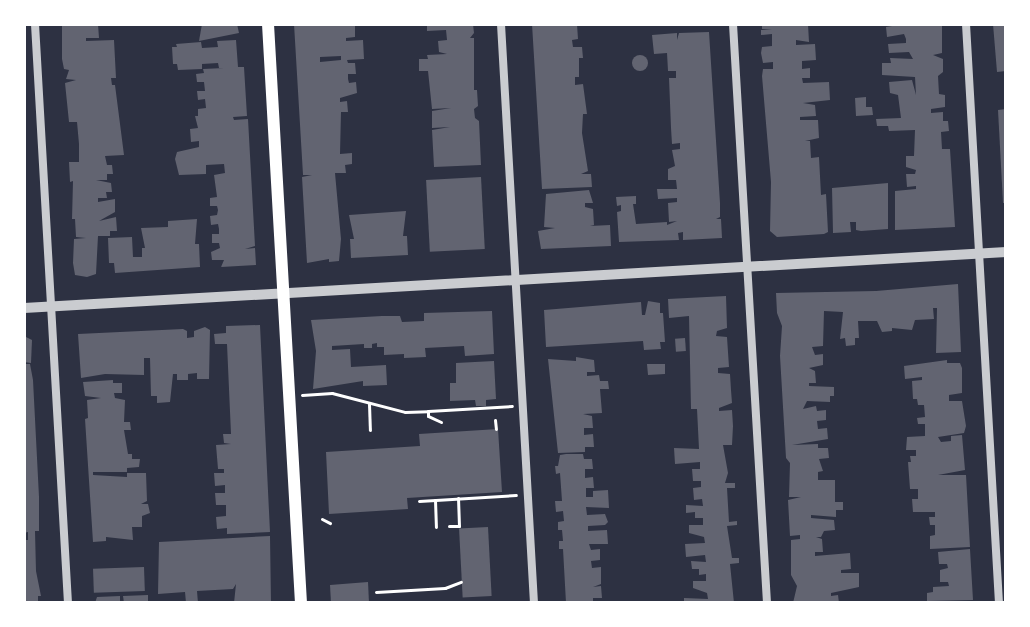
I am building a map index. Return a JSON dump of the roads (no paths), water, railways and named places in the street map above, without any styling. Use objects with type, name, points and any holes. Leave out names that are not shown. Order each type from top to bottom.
[{"type":"main road","points":[[268,24],[301,603]]},
{"type":"street","points":[[35,24],[68,603]]},
{"type":"street","points":[[501,24],[534,603]]},
{"type":"street","points":[[733,24],[767,603]]},
{"type":"street","points":[[966,24],[999,603]]},
{"type":"street","points":[[24,308],[1006,252]]}]
